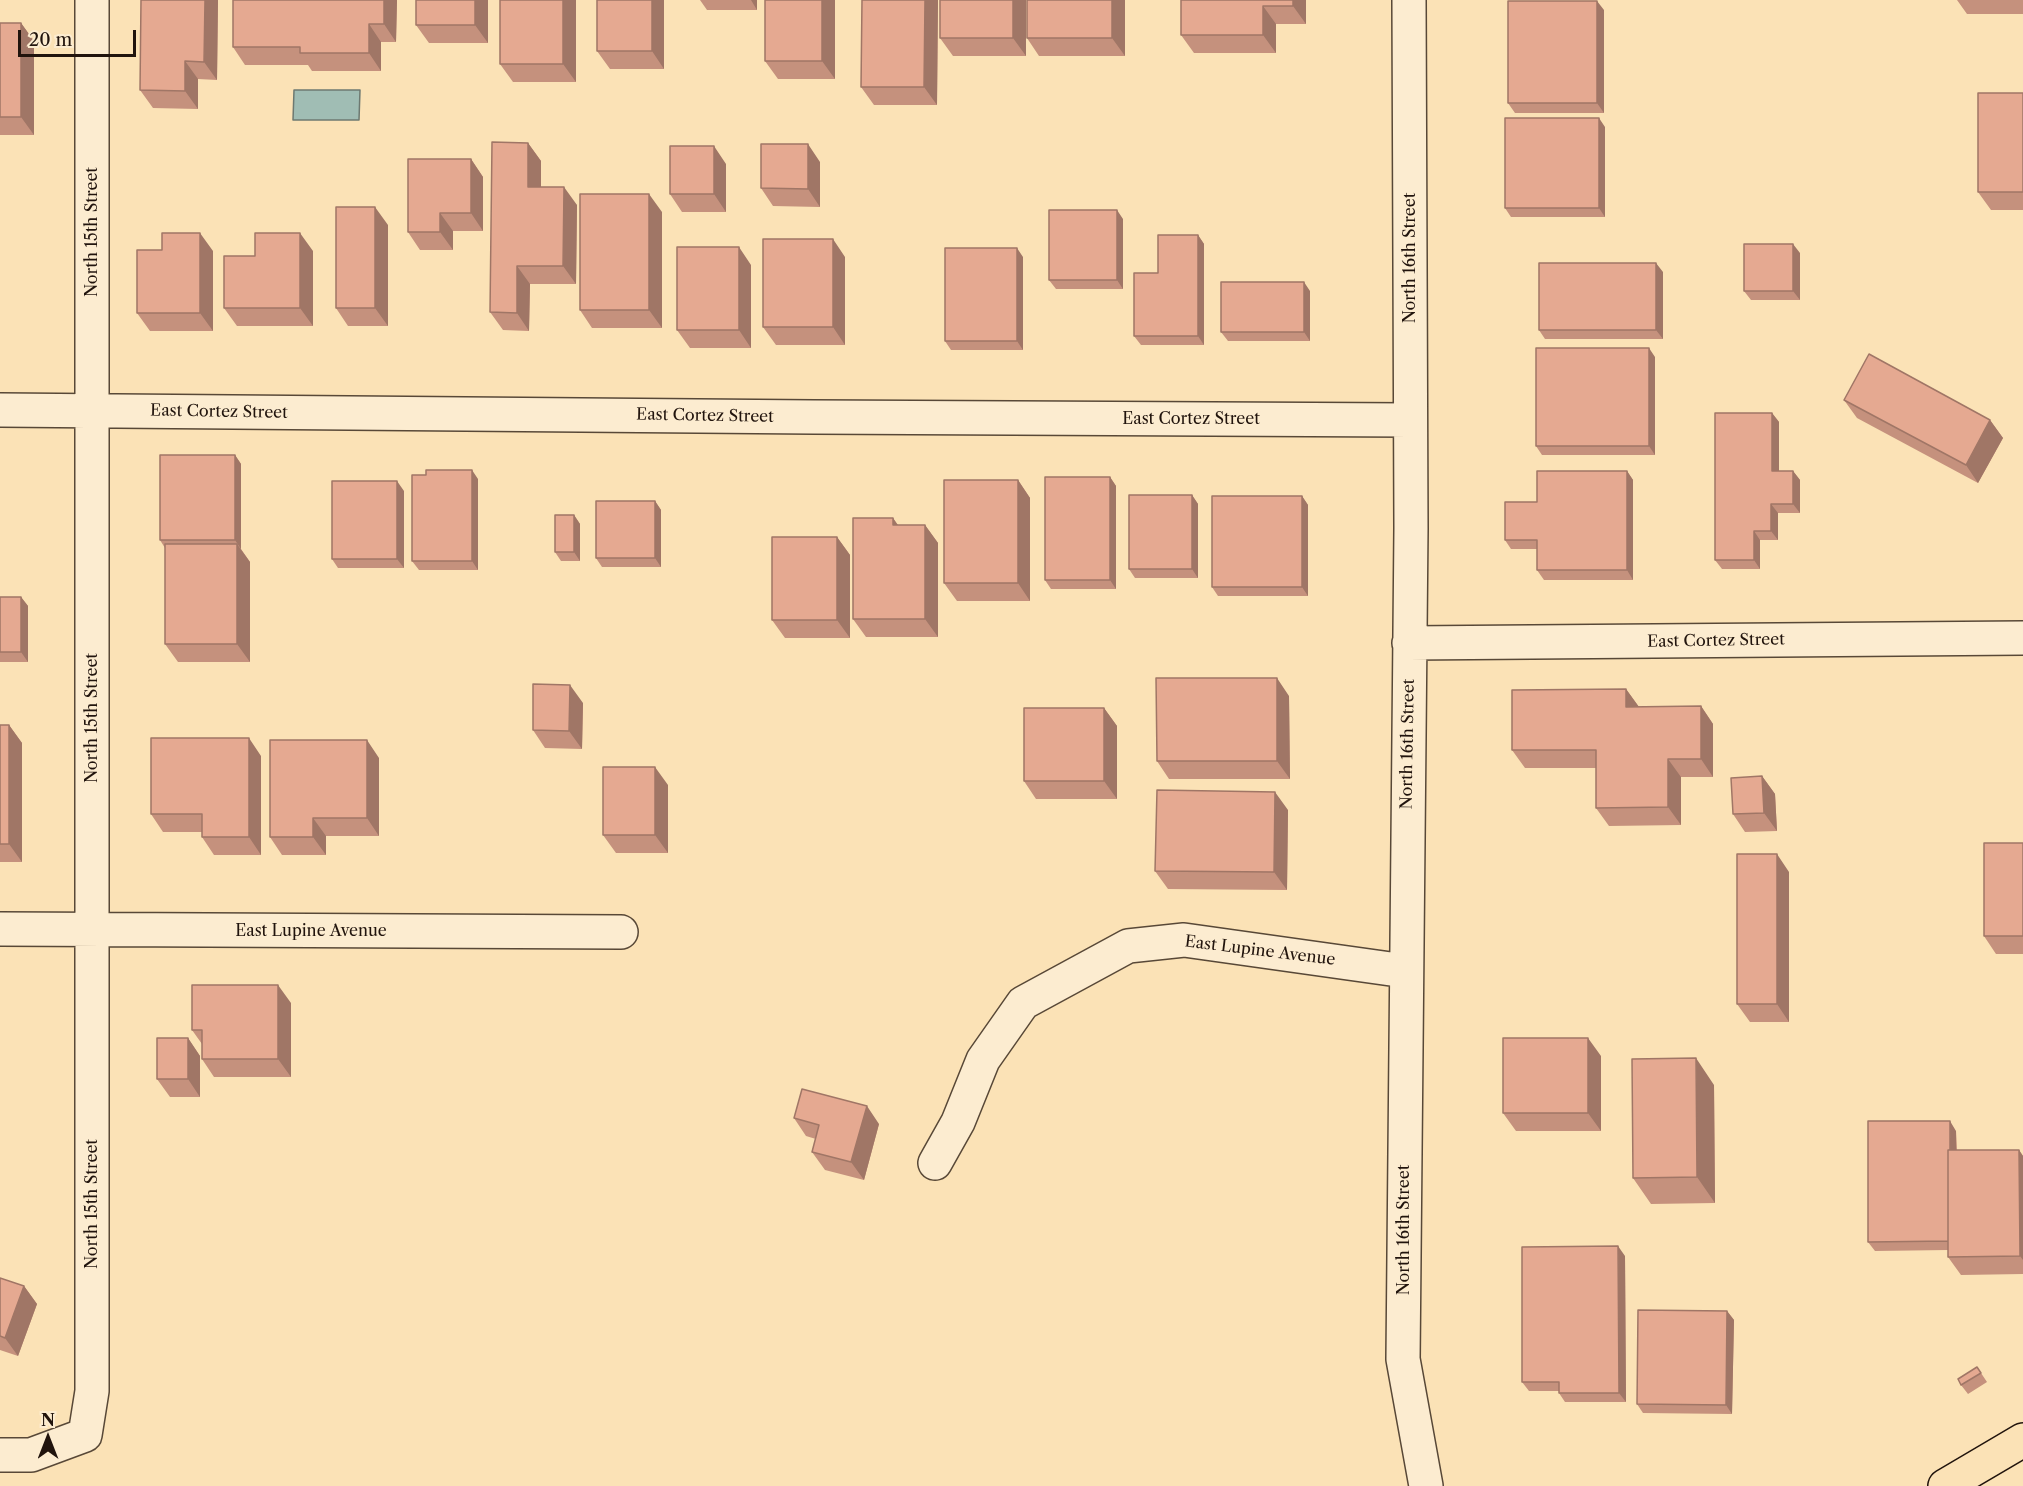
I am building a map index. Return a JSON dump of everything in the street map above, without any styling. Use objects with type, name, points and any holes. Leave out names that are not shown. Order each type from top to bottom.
[{"type":"main road","points":[[1945,1486],[2023,1440]]},
{"type":"street","name":"North 15th Street","points":[[0,1455],[31,1455],[85,1435],[92,1390],[92,0]]},
{"type":"street","name":"North 16th Street","points":[[1409,0],[1410,420],[1403,1359],[1426,1486]]},
{"type":"street","name":"East Cortez Street","points":[[0,410],[1410,420]]},
{"type":"street","name":"East Cortez Street","points":[[1409,643],[2023,638]]},
{"type":"street","name":"East Lupine Avenue","points":[[0,929],[621,932]]},
{"type":"street","name":"East Lupine Avenue","points":[[934,1163],[958,1122],[983,1060],[1023,1004],[1128,946],[1185,940],[1405,971]]},
{"type":"water","points":[[294,90],[360,90],[359,120],[293,120]]},
{"type":"building","points":[[141,0],[205,0],[204,62],[185,61],[185,91],[140,90]]},
{"type":"building","points":[[233,0],[384,0],[384,24],[369,24],[369,53],[300,53],[300,47],[233,47]]},
{"type":"building","points":[[416,0],[475,0],[475,25],[416,25]]},
{"type":"building","points":[[500,0],[563,0],[563,64],[500,64]]},
{"type":"building","points":[[597,0],[652,0],[652,51],[597,51]]},
{"type":"building","points":[[765,0],[822,0],[822,61],[765,61]]},
{"type":"building","points":[[862,0],[925,0],[924,87],[861,87]]},
{"type":"building","points":[[940,0],[1013,0],[1013,38],[940,38]]},
{"type":"building","points":[[1027,0],[1112,0],[1112,38],[1027,38]]},
{"type":"building","points":[[1181,0],[1293,0],[1293,6],[1263,6],[1263,35],[1181,35]]},
{"type":"building","points":[[1508,1],[1597,1],[1597,103],[1508,103]]},
{"type":"building","points":[[0,23],[21,23],[21,117],[0,117]]},
{"type":"building","points":[[1978,93],[2023,93],[2023,192],[1978,192]]},
{"type":"building","points":[[1505,118],[1599,118],[1599,208],[1505,208]]},
{"type":"building","points":[[492,142],[528,143],[528,187],[564,187],[563,266],[517,266],[517,313],[490,312]]},
{"type":"building","points":[[761,144],[808,144],[808,189],[761,188]]},
{"type":"building","points":[[670,146],[714,146],[714,194],[670,194]]},
{"type":"building","points":[[408,159],[471,159],[471,213],[440,213],[440,232],[408,232]]},
{"type":"building","points":[[580,194],[649,194],[649,310],[580,310]]},
{"type":"building","points":[[336,207],[375,207],[375,308],[336,308]]},
{"type":"building","points":[[1049,210],[1117,210],[1117,280],[1049,280]]},
{"type":"building","points":[[162,233],[200,233],[200,313],[137,313],[137,250],[162,250]]},
{"type":"building","points":[[255,233],[300,233],[300,308],[224,308],[224,256],[255,256]]},
{"type":"building","points":[[1158,235],[1198,235],[1198,336],[1134,336],[1134,273],[1158,273]]},
{"type":"building","points":[[763,239],[833,239],[833,327],[763,327]]},
{"type":"building","points":[[1744,244],[1793,244],[1793,291],[1744,291]]},
{"type":"building","points":[[677,247],[739,247],[739,330],[677,330]]},
{"type":"building","points":[[945,248],[1017,248],[1017,341],[945,341]]},
{"type":"building","points":[[1539,263],[1656,263],[1656,330],[1539,330]]},
{"type":"building","points":[[1221,282],[1304,282],[1304,332],[1221,332]]},
{"type":"building","points":[[1536,348],[1649,348],[1649,446],[1536,446]]},
{"type":"building","points":[[1869,354],[1990,420],[1966,465],[1844,400]]},
{"type":"building","points":[[1715,413],[1772,413],[1772,471],[1793,471],[1793,504],[1771,504],[1771,531],[1754,531],[1754,560],[1715,560]]},
{"type":"building","points":[[160,455],[235,455],[235,540],[160,540]]},
{"type":"building","points":[[426,470],[472,470],[472,561],[412,561],[412,475],[426,475]]},
{"type":"building","points":[[1537,471],[1627,471],[1627,570],[1537,570],[1537,540],[1505,540],[1505,502],[1537,502]]},
{"type":"building","points":[[1045,477],[1110,477],[1110,580],[1045,580]]},
{"type":"building","points":[[944,480],[1018,480],[1018,583],[944,583]]},
{"type":"building","points":[[332,481],[397,481],[397,559],[332,559]]},
{"type":"building","points":[[1129,495],[1192,495],[1192,569],[1129,569]]},
{"type":"building","points":[[1212,496],[1302,496],[1302,587],[1212,587]]},
{"type":"building","points":[[596,501],[655,501],[655,558],[596,558]]},
{"type":"building","points":[[555,515],[574,515],[574,552],[555,552]]},
{"type":"building","points":[[853,518],[893,518],[893,525],[925,525],[925,619],[853,619]]},
{"type":"building","points":[[772,537],[837,537],[837,620],[772,620]]},
{"type":"building","points":[[165,544],[237,544],[237,644],[165,644]]},
{"type":"building","points":[[0,597],[21,597],[21,652],[0,652]]},
{"type":"building","points":[[1156,678],[1277,678],[1277,761],[1157,761]]},
{"type":"building","points":[[533,684],[570,685],[569,731],[533,730]]},
{"type":"building","points":[[1626,689],[1626,707],[1701,706],[1701,759],[1668,759],[1668,807],[1596,808],[1596,750],[1512,750],[1512,690]]},
{"type":"building","points":[[1024,708],[1104,708],[1104,781],[1024,781]]},
{"type":"building","points":[[0,725],[9,725],[9,844],[0,844]]},
{"type":"building","points":[[151,738],[249,738],[249,837],[202,837],[202,814],[151,814]]},
{"type":"building","points":[[270,740],[367,740],[367,818],[313,818],[313,837],[270,837]]},
{"type":"building","points":[[603,767],[655,767],[655,835],[603,835]]},
{"type":"building","points":[[1762,776],[1764,813],[1733,814],[1731,778]]},
{"type":"building","points":[[1157,790],[1275,792],[1274,872],[1155,871]]},
{"type":"building","points":[[1984,843],[2023,843],[2023,936],[1984,936]]},
{"type":"building","points":[[1737,854],[1777,854],[1777,1004],[1737,1004]]},
{"type":"building","points":[[192,985],[278,985],[278,1059],[202,1059],[202,1030],[192,1030]]},
{"type":"building","points":[[157,1038],[188,1038],[188,1079],[157,1079]]},
{"type":"building","points":[[1503,1038],[1588,1038],[1588,1113],[1503,1113]]},
{"type":"building","points":[[1696,1058],[1697,1177],[1633,1178],[1632,1059]]},
{"type":"building","points":[[802,1089],[867,1106],[851,1162],[812,1152],[819,1125],[794,1118]]},
{"type":"building","points":[[1868,1121],[1950,1121],[1948,1241],[1868,1242]]},
{"type":"building","points":[[1948,1150],[2019,1150],[2020,1256],[1948,1257]]},
{"type":"building","points":[[1618,1246],[1619,1393],[1559,1393],[1559,1382],[1522,1382],[1522,1247]]},
{"type":"building","points":[[0,1278],[24,1286],[5,1338],[0,1336]]},
{"type":"building","points":[[1638,1310],[1727,1311],[1726,1405],[1637,1404]]},
{"type":"building","points":[[1977,1367],[1981,1373],[1961,1385],[1958,1379]]}]
